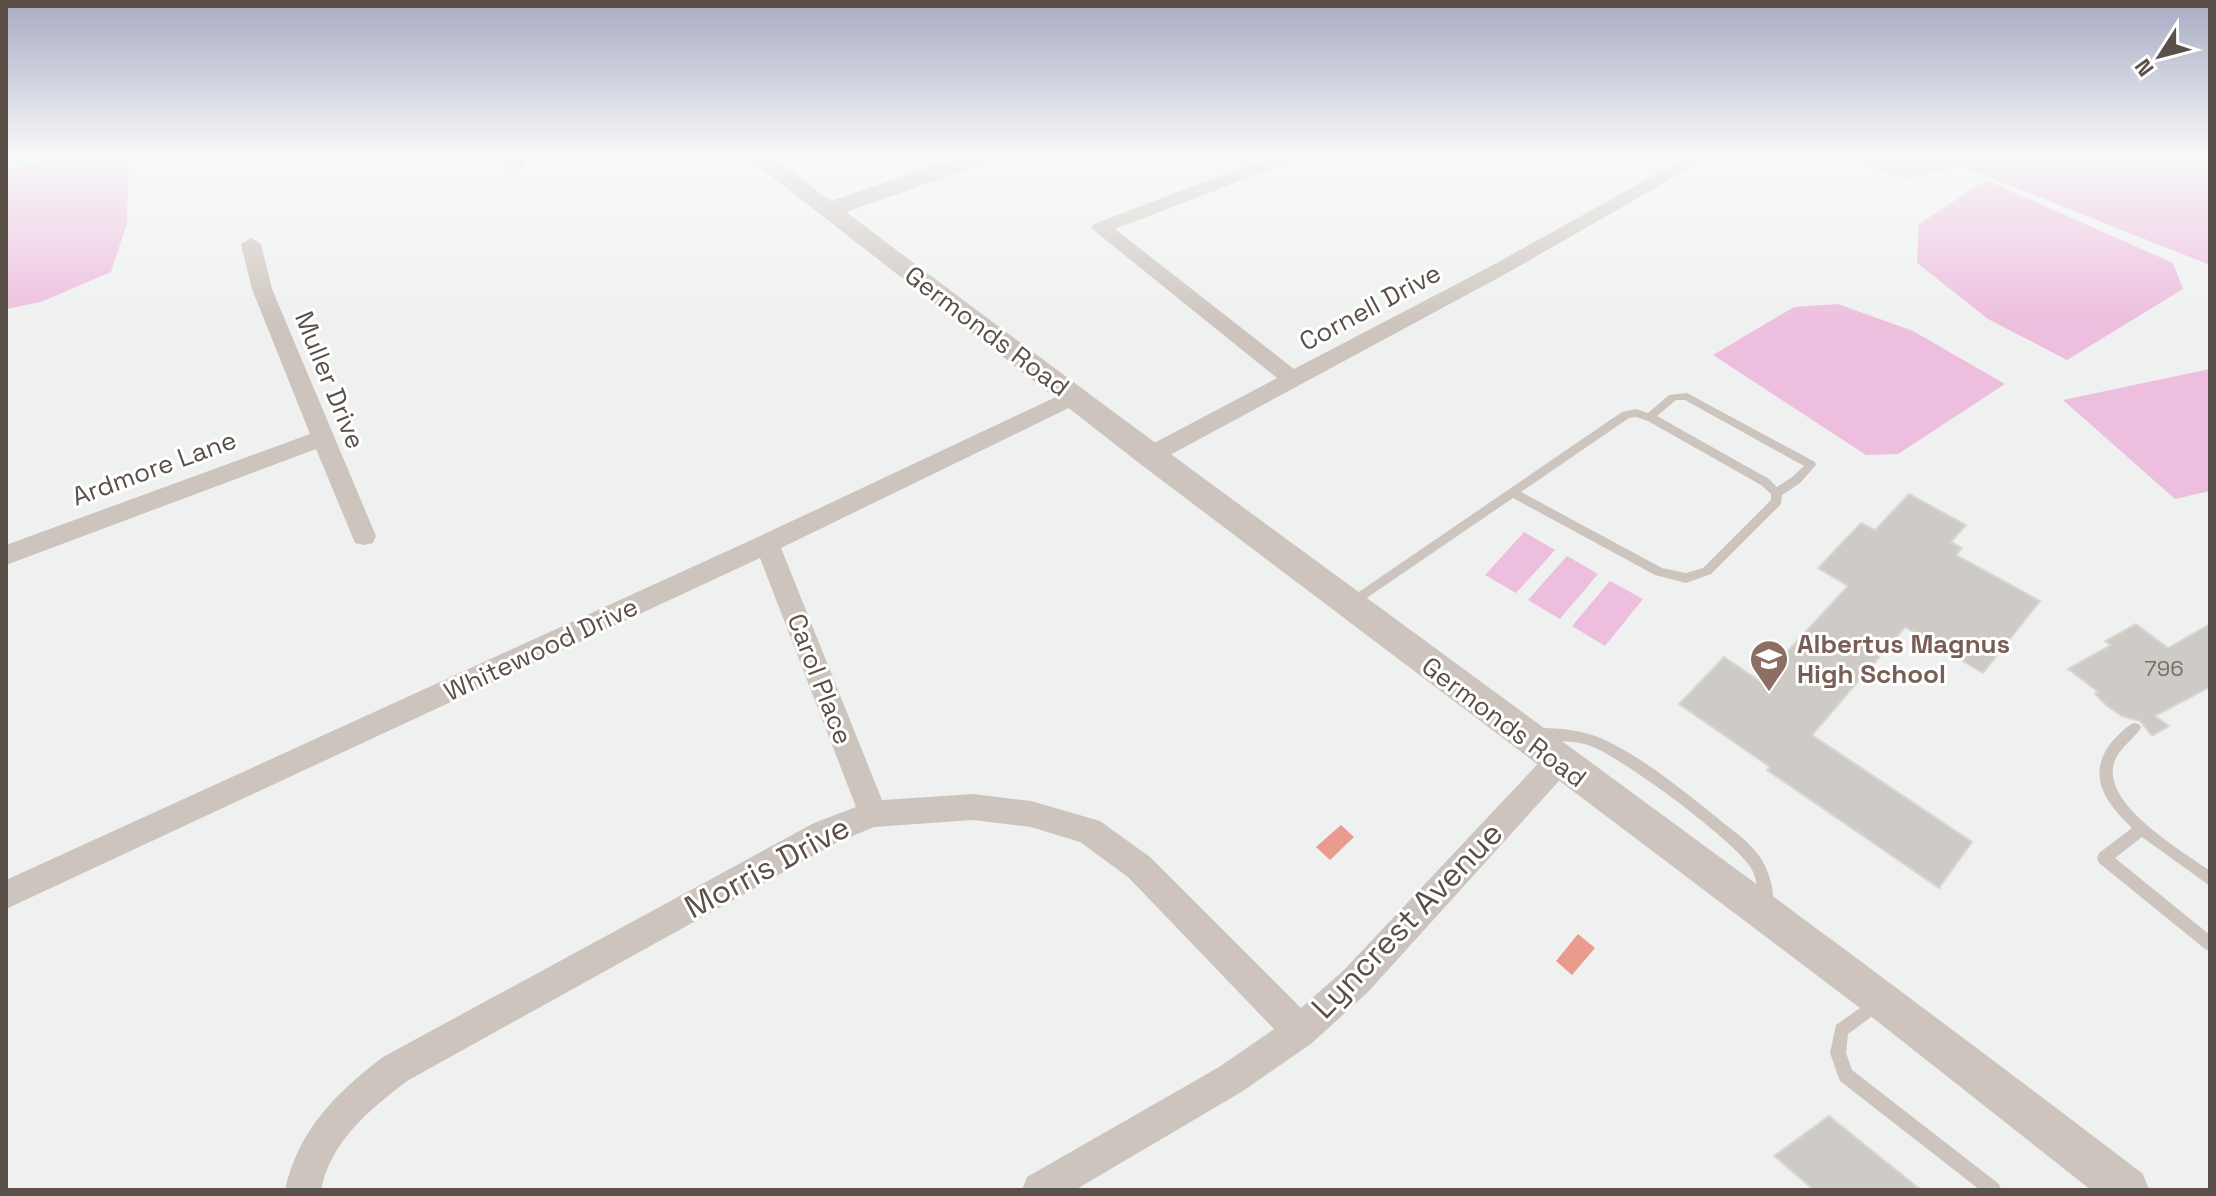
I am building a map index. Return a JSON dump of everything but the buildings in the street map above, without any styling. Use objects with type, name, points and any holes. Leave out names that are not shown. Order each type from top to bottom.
[{"type":"street","name":"Germonds Road","points":[[836,213],[882,230],[1073,397],[1149,456],[1558,762],[1767,913],[2127,1190]]},
{"type":"street","points":[[882,230],[892,213]]},
{"type":"street","points":[[1140,213],[1101,228],[1293,380]]},
{"type":"street","name":"Cornell Drive","points":[[1149,456],[1600,213]]},
{"type":"street","name":"Muller Drive","points":[[251,244],[262,289],[364,536]]},
{"type":"street","name":"Whitewood Drive","points":[[6,895],[767,544],[1073,397]]},
{"type":"street","name":"Ardmore Lane","points":[[6,555],[323,438]]},
{"type":"street","name":"Carol Place","points":[[767,544],[873,814]]},
{"type":"street","name":"Lyncrest Avenue","points":[[1040,1190],[1231,1079],[1300,1031],[1356,981],[1558,762]]},
{"type":"street","name":"Morris Drive","points":[[303,1190],[322,1138],[356,1098],[395,1069],[825,833],[873,814],[973,807],[1031,814],[1089,831],[1139,867],[1300,1031]]},
{"type":"lane","points":[[1650,417],[1673,397],[1687,396],[1811,465],[1776,493]]},
{"type":"lane","points":[[1348,605],[1626,415],[1636,413],[1650,417],[1765,482],[1776,493],[1777,501],[1707,571],[1686,578],[1659,572],[1514,493]]},
{"type":"lane","points":[[2134,728],[2106,764],[2105,785],[2116,805],[2210,879]]},
{"type":"lane","points":[[1522,735],[1566,735],[1603,745],[1724,832],[1744,849],[1758,868],[1766,891],[1767,913]]},
{"type":"lane","points":[[2143,828],[2104,858],[2210,944]]},
{"type":"lane","points":[[1882,1000],[1841,1030],[1838,1053],[1846,1075],[1993,1190]]},
{"type":"shaded area","points":[[6,213],[127,213],[127,223],[111,272],[41,302],[6,309]]},
{"type":"shaded area","points":[[1936,213],[2060,213],[2173,263],[2183,289],[2067,360],[1988,319],[1917,263],[1919,224]]},
{"type":"shaded area","points":[[2079,213],[2210,213],[2210,265]]},
{"type":"shaded area","points":[[1838,304],[1913,331],[2005,384],[1898,454],[1866,455],[1713,355],[1794,307]]},
{"type":"shaded area","points":[[2210,369],[2210,491],[2175,499],[2063,400]]},
{"type":"shaded area","points":[[1524,532],[1555,550],[1516,593],[1485,575]]},
{"type":"shaded area","points":[[1567,556],[1598,574],[1560,619],[1528,600]]},
{"type":"shaded area","points":[[1610,581],[1643,599],[1605,646],[1572,626]]},
{"type":"shaded area","points":[[1341,825],[1354,837],[1330,860],[1316,847]]},
{"type":"shaded area","points":[[1578,934],[1595,948],[1572,975],[1556,961]]},
{"type":"place","name":"Albertus Magnus High School","points":[[1769,693]]}]
